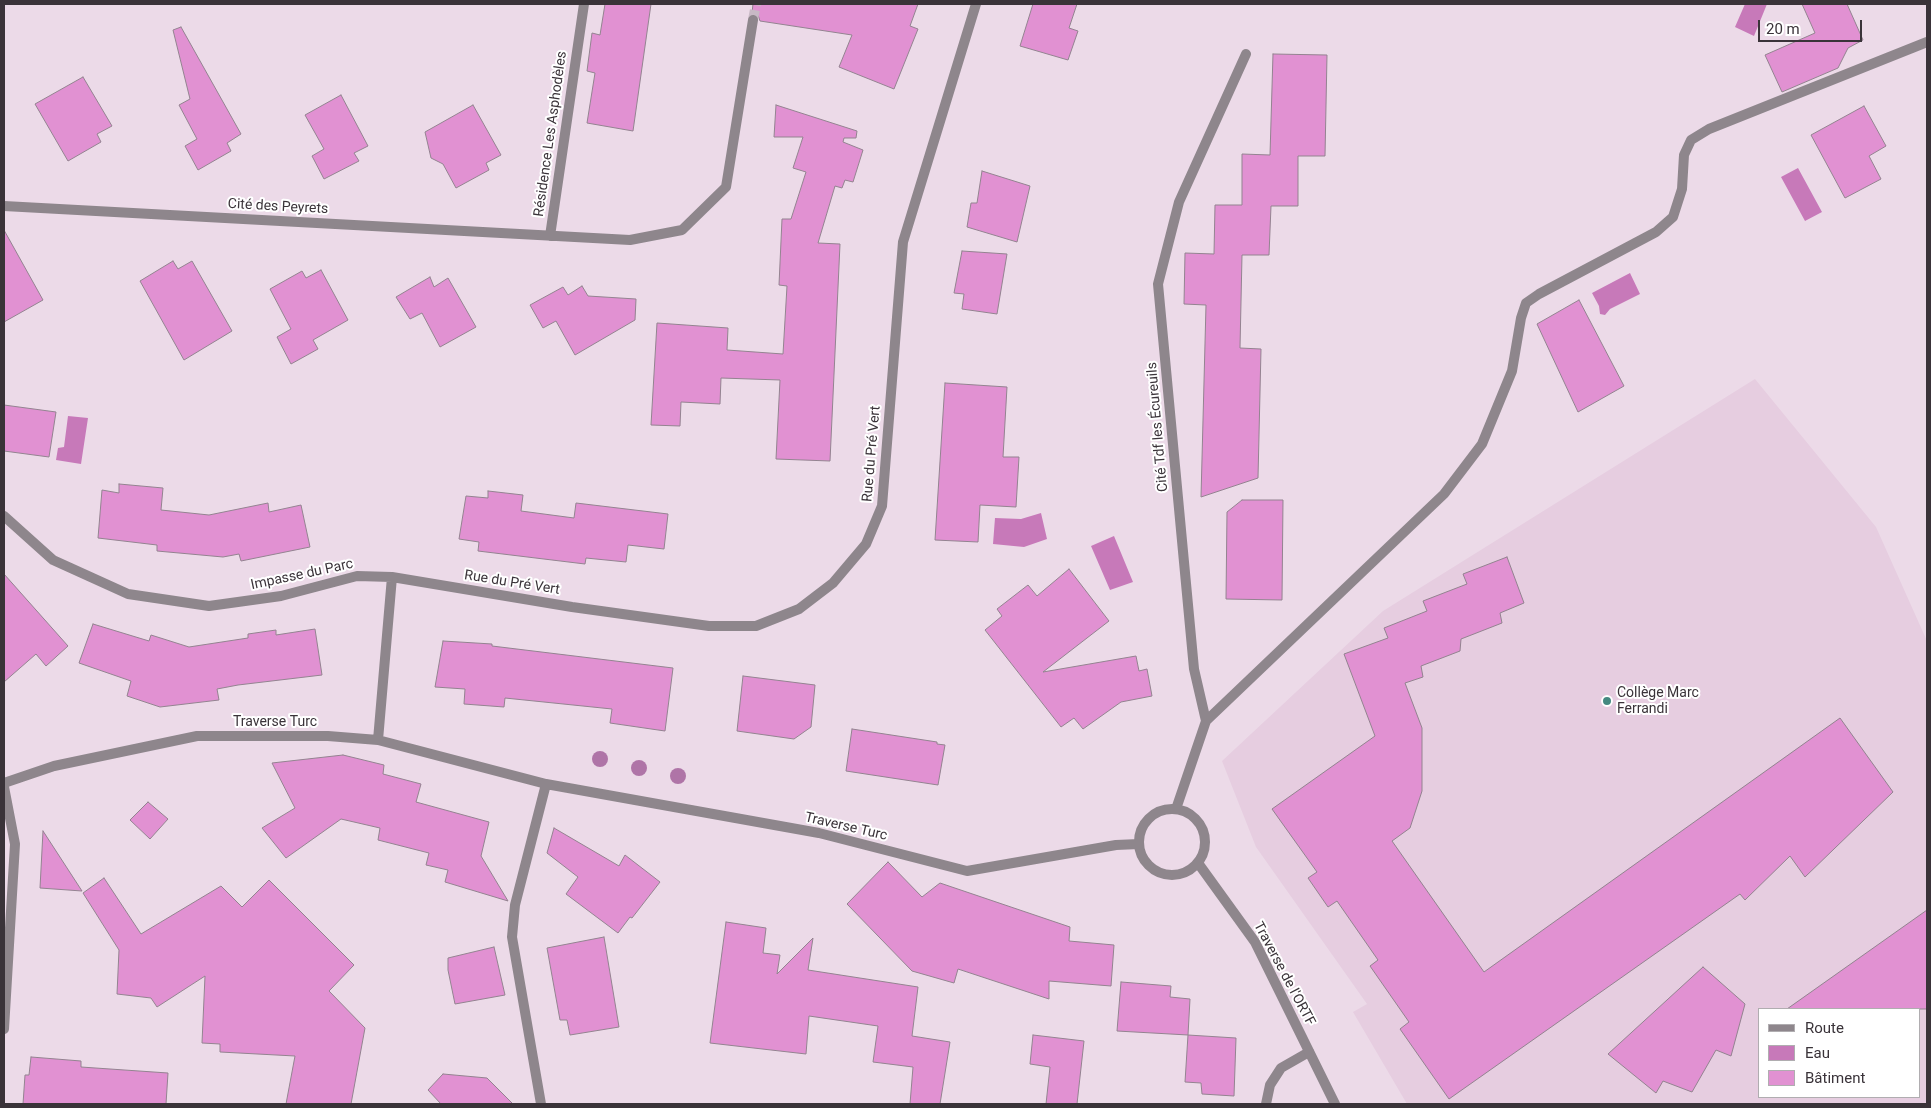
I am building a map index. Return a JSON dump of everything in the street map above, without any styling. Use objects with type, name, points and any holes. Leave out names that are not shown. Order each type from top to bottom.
[{"type":"street","name":"Résidence Les Asphodèles","points":[[584,4],[550,236],[630,240],[682,230],[726,188],[754,20]]},
{"type":"street","name":"Rue du Pré Vert","points":[[392,577],[572,607],[709,626],[756,626],[799,610],[833,582],[866,544],[882,506],[903,242],[976,4]]},
{"type":"street","points":[[1176,809],[1206,721],[1444,494],[1482,444],[1512,371],[1521,318],[1526,303],[1539,294],[1656,232],[1673,217],[1682,189],[1684,155],[1691,140],[1710,129],[1927,42]]},
{"type":"street","name":"Cité Tdf les Écureuils","points":[[1206,721],[1194,669],[1158,284],[1179,202],[1246,54]]},
{"type":"street","name":"Cité des Peyrets","points":[[4,206],[550,236]]},
{"type":"street","name":"Impasse du Parc","points":[[4,516],[53,560],[128,594],[209,606],[281,596],[357,576],[392,577]]},
{"type":"street","points":[[378,740],[392,577]]},
{"type":"street","name":"Traverse Turc","points":[[4,783],[54,766],[197,736],[328,736],[378,740],[546,784],[819,833],[967,871],[1116,845],[1139,844]]},
{"type":"street","points":[[541,1104],[512,937],[515,905],[546,784]]},
{"type":"street","points":[[4,788],[15,844],[4,1029]]},
{"type":"street","points":[[1165,809],[1176,809],[1191,815],[1200,823],[1204,833],[1204,853],[1189,870],[1175,875],[1164,874],[1153,869],[1145,861],[1139,844],[1140,832],[1154,814],[1165,809]]},
{"type":"street","name":"Traverse de l'ORTF","points":[[1198,862],[1254,942],[1335,1104]]},
{"type":"street","points":[[1266,1104],[1270,1085],[1282,1068],[1309,1052]]},
{"type":"shaded area","name":"Collège Marc Ferrandi","points":[[1755,379],[1876,527],[1927,641],[1927,1104],[1407,1104],[1353,1012],[1367,1004],[1256,847],[1222,761],[1383,611]]},
{"type":"water","points":[[1745,4],[1767,4],[1754,36],[1735,27]]},
{"type":"water","points":[[1798,168],[1822,212],[1805,221],[1781,177]]},
{"type":"water","points":[[1630,273],[1640,294],[1610,309],[1605,315],[1600,314],[1599,306],[1592,293]]},
{"type":"water","points":[[68,416],[88,418],[81,464],[56,460],[58,448],[64,447]]},
{"type":"water","points":[[1041,513],[1047,539],[1024,547],[993,544],[995,518],[1021,519]]},
{"type":"water","points":[[1114,536],[1133,582],[1110,590],[1091,546]]},
{"type":"building","points":[[605,4],[651,4],[633,131],[587,123],[595,73],[587,71],[592,33],[600,35]]},
{"type":"building","points":[[753,4],[918,4],[910,26],[918,29],[894,89],[839,67],[852,35],[760,21],[758,15],[752,13]]},
{"type":"building","points":[[1033,4],[1077,4],[1069,28],[1078,31],[1068,60],[1020,46]]},
{"type":"building","points":[[1802,4],[1847,4],[1863,40],[1848,48],[1838,68],[1782,92],[1765,55],[1815,33]]},
{"type":"building","points":[[181,27],[241,134],[227,143],[231,151],[198,170],[185,146],[197,139],[179,105],[190,99],[173,30]]},
{"type":"building","points":[[1273,54],[1327,55],[1325,156],[1298,156],[1298,206],[1271,206],[1269,255],[1242,255],[1240,348],[1261,349],[1258,478],[1201,497],[1206,305],[1184,304],[1185,253],[1214,254],[1215,205],[1242,205],[1242,154],[1270,155]]},
{"type":"building","points":[[83,77],[112,126],[97,134],[101,142],[68,161],[35,104]]},
{"type":"building","points":[[341,95],[368,146],[354,153],[359,161],[324,179],[312,156],[324,149],[305,115]]},
{"type":"building","points":[[473,105],[501,155],[486,163],[489,170],[456,188],[443,164],[431,158],[425,132]]},
{"type":"building","points":[[776,105],[857,131],[856,138],[844,138],[843,142],[863,150],[853,182],[845,180],[842,188],[835,186],[818,243],[840,244],[830,461],[776,459],[780,380],[721,378],[720,404],[681,402],[680,426],[651,425],[657,323],[728,328],[727,350],[783,354],[787,286],[779,285],[782,219],[791,219],[806,172],[793,168],[803,137],[774,137]]},
{"type":"building","points":[[1864,106],[1886,146],[1869,156],[1881,179],[1845,198],[1811,135]]},
{"type":"building","points":[[982,171],[1030,186],[1017,242],[967,227],[971,203],[977,203]]},
{"type":"building","points":[[4,230],[43,300],[4,322]]},
{"type":"building","points":[[962,251],[1007,254],[997,314],[962,309],[964,294],[954,293]]},
{"type":"building","points":[[173,261],[178,269],[192,261],[232,331],[184,360],[140,281]]},
{"type":"building","points":[[321,270],[348,320],[313,340],[318,349],[291,364],[277,337],[291,329],[270,289],[302,271],[306,278]]},
{"type":"building","points":[[430,277],[434,287],[448,278],[476,327],[440,347],[422,313],[410,319],[396,297]]},
{"type":"building","points":[[582,286],[588,296],[636,299],[635,320],[575,355],[556,321],[543,328],[530,305],[563,287],[568,295]]},
{"type":"building","points":[[1579,300],[1624,386],[1578,412],[1537,324]]},
{"type":"building","points":[[945,383],[1007,387],[1003,457],[1019,457],[1016,507],[980,505],[978,542],[935,540]]},
{"type":"building","points":[[4,405],[56,412],[49,457],[4,451]]},
{"type":"building","points":[[119,484],[163,488],[161,510],[209,515],[268,503],[269,512],[301,505],[310,547],[241,561],[239,554],[223,557],[157,551],[157,545],[98,538],[102,490],[119,493]]},
{"type":"building","points":[[488,491],[523,495],[521,511],[574,518],[576,503],[668,514],[664,549],[628,545],[626,562],[586,558],[585,564],[478,551],[479,542],[459,539],[466,496],[488,498]]},
{"type":"building","points":[[1242,500],[1283,500],[1282,600],[1226,599],[1227,512]]},
{"type":"building","points":[[1507,557],[1524,603],[1500,613],[1502,623],[1461,639],[1460,651],[1421,666],[1423,677],[1405,683],[1422,728],[1422,791],[1410,828],[1392,841],[1484,972],[1840,718],[1893,792],[1805,877],[1790,856],[1745,900],[1740,894],[1449,1099],[1400,1029],[1409,1022],[1370,966],[1378,960],[1337,901],[1328,907],[1308,878],[1317,872],[1272,809],[1375,736],[1344,654],[1388,638],[1384,628],[1427,611],[1423,601],[1467,584],[1463,574]]},
{"type":"building","points":[[1069,569],[1109,621],[1043,672],[1136,656],[1139,671],[1147,669],[1152,696],[1121,702],[1083,729],[1074,718],[1061,727],[985,630],[1002,616],[997,609],[1028,585],[1037,596]]},
{"type":"building","points":[[4,574],[68,646],[46,666],[36,654],[4,682]]},
{"type":"building","points":[[93,624],[149,641],[151,635],[189,647],[248,638],[248,634],[276,630],[276,635],[315,629],[322,675],[217,689],[219,700],[160,707],[127,696],[131,681],[79,663]]},
{"type":"building","points":[[443,641],[492,644],[492,646],[673,668],[665,731],[610,723],[612,709],[505,698],[504,707],[464,704],[465,689],[435,687]]},
{"type":"building","points":[[743,676],[815,685],[811,727],[794,739],[737,731]]},
{"type":"building","points":[[852,729],[937,742],[937,744],[945,745],[938,785],[846,771]]},
{"type":"building","points":[[343,755],[384,765],[383,774],[421,784],[416,802],[489,822],[481,856],[508,901],[445,882],[448,870],[426,865],[429,853],[378,840],[380,828],[341,819],[286,858],[262,828],[295,808],[272,763]]},
{"type":"building","points":[[148,802],[168,819],[150,839],[130,820]]},
{"type":"building","points":[[554,828],[619,866],[625,855],[660,882],[618,933],[566,894],[578,877],[547,853]]},
{"type":"building","points":[[43,831],[82,891],[40,888]]},
{"type":"building","points":[[888,862],[922,897],[940,883],[1070,927],[1069,941],[1114,945],[1111,986],[1049,981],[1049,999],[958,969],[954,983],[912,971],[847,904]]},
{"type":"building","points":[[104,878],[141,934],[221,886],[242,907],[269,880],[354,965],[329,991],[365,1028],[351,1104],[286,1104],[295,1056],[220,1052],[220,1044],[202,1043],[205,976],[157,1007],[151,998],[117,994],[119,950],[83,893]]},
{"type":"building","points":[[1927,910],[1927,1009],[1788,1008]]},
{"type":"building","points":[[726,922],[766,928],[763,953],[780,955],[777,974],[813,938],[808,970],[918,987],[912,1036],[950,1042],[940,1104],[910,1104],[913,1067],[873,1062],[878,1026],[809,1016],[806,1054],[710,1043]]},
{"type":"building","points":[[604,937],[619,1027],[570,1035],[567,1020],[560,1020],[547,948]]},
{"type":"building","points":[[494,947],[505,995],[455,1004],[448,970],[448,958]]},
{"type":"building","points":[[1703,967],[1745,1004],[1731,1056],[1716,1050],[1692,1092],[1663,1081],[1656,1093],[1608,1054]]},
{"type":"building","points":[[1121,982],[1171,986],[1170,997],[1190,999],[1188,1035],[1117,1031]]},
{"type":"building","points":[[1033,1035],[1084,1041],[1077,1104],[1046,1104],[1050,1067],[1030,1064]]},
{"type":"building","points":[[1188,1035],[1236,1038],[1234,1096],[1202,1094],[1201,1083],[1185,1082]]},
{"type":"building","points":[[31,1057],[81,1061],[81,1067],[168,1073],[166,1104],[23,1104],[25,1075],[29,1075]]},
{"type":"building","points":[[443,1074],[487,1078],[513,1104],[441,1104],[428,1090]]},
{"type":"tunnel","points":[[753,20],[756,4]]},
{"type":"place","name":"Collège Marc Ferrandi","points":[[1607,701]]}]
